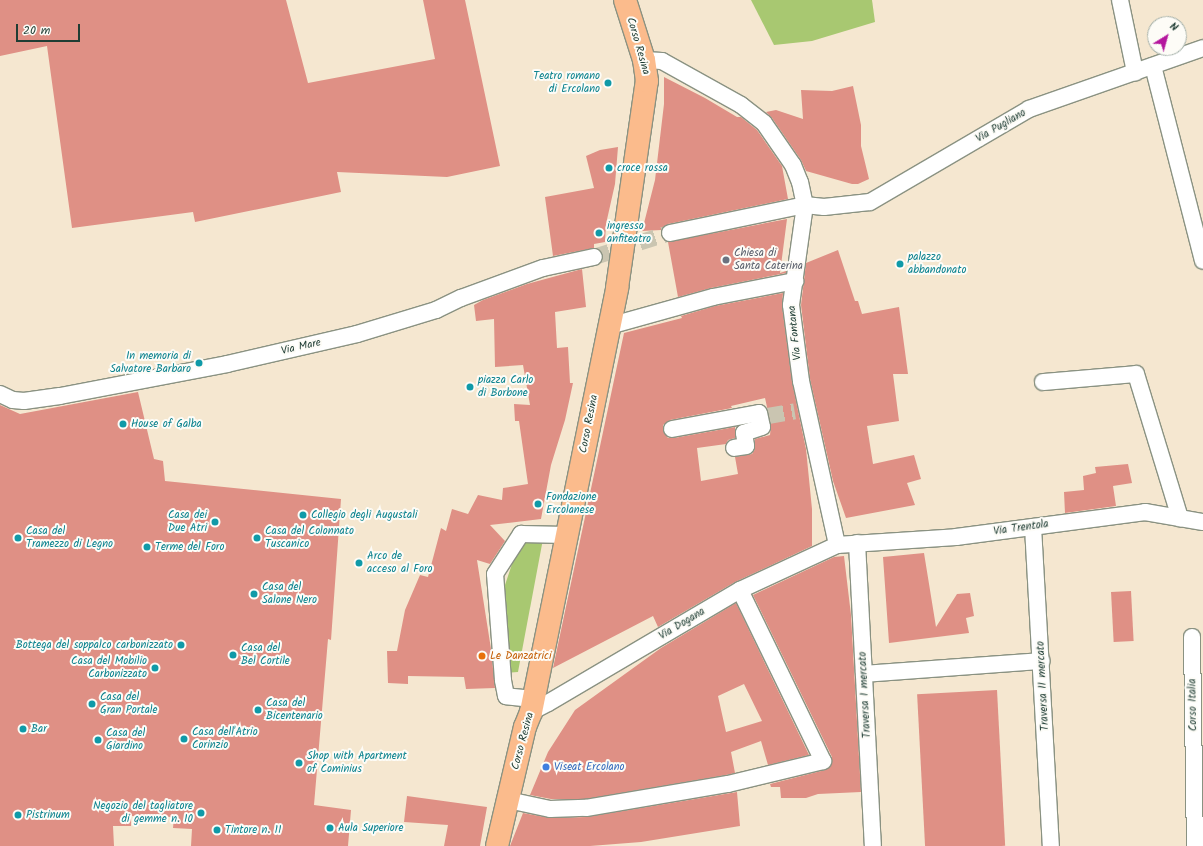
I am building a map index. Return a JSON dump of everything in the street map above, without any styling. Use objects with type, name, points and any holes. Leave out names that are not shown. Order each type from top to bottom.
[{"type":"main road","name":"Corso Resina","points":[[497,846],[532,705],[617,288],[648,81],[644,60],[625,0]]},
{"type":"street","points":[[1120,0],[1135,72]]},
{"type":"street","name":"Via Pugliano","points":[[670,233],[805,205],[824,207],[870,202],[1029,109],[1203,48]]},
{"type":"street","name":"Via Fontana","points":[[644,60],[662,62],[741,105],[764,123],[793,165],[800,182],[805,205],[791,305],[801,381],[801,410],[837,545]]},
{"type":"street","points":[[1153,66],[1203,261]]},
{"type":"street","name":"Via Mare","points":[[0,394],[13,400],[24,401],[60,396],[227,364],[357,334],[436,310],[461,298],[543,268],[594,257]]},
{"type":"street","points":[[609,326],[713,297],[795,281]]},
{"type":"street","points":[[1044,382],[1136,374],[1180,518]]},
{"type":"street","points":[[672,429],[759,413],[764,417],[762,427],[744,433],[746,446],[734,448]]},
{"type":"street","name":"Via Trentola","points":[[837,545],[956,537],[1145,512],[1203,522]]},
{"type":"street","name":"Traversa II mercato","points":[[1033,526],[1042,661],[1051,846]]},
{"type":"street","points":[[532,705],[506,696],[503,680],[495,574],[521,534],[566,535]]},
{"type":"street","name":"Traversa I mercato","points":[[857,543],[873,846]]},
{"type":"street","name":"Via Dogana","points":[[532,705],[548,704],[740,590],[837,545]]},
{"type":"street","points":[[508,800],[550,809],[586,808],[728,784],[823,761],[740,590]]},
{"type":"street","name":"Corso Italia","points":[[1192,637],[1195,846]]},
{"type":"street","points":[[864,674],[1042,661]]},
{"type":"green space","points":[[751,0],[872,0],[875,22],[812,41],[774,45]]},
{"type":"green space","points":[[526,535],[543,539],[518,672],[504,673],[502,594],[513,561]]},
{"type":"building","points":[[0,0],[286,0],[308,83],[435,59],[423,0],[465,0],[500,166],[447,177],[337,172],[341,192],[195,222],[193,212],[72,228],[47,46],[0,56]]},
{"type":"building","points":[[664,77],[705,98],[737,117],[741,117],[757,130],[782,166],[788,199],[668,224],[661,230],[642,231],[655,180],[664,104]]},
{"type":"building","points":[[853,86],[861,125],[861,146],[869,179],[858,184],[852,184],[806,171],[801,160],[772,118],[766,112],[776,110],[803,119],[801,90],[832,91]]},
{"type":"building","points":[[618,147],[615,184],[606,224],[605,242],[594,244],[594,248],[553,256],[545,197],[594,188],[586,156],[600,150]]},
{"type":"building","name":"Chiesa di Santa Caterina","points":[[787,219],[780,273],[786,271],[786,273],[711,288],[678,297],[668,242]]},
{"type":"building","points":[[838,250],[855,301],[858,301],[862,314],[899,307],[908,374],[893,374],[899,421],[867,426],[873,464],[914,455],[921,479],[907,483],[915,505],[846,518],[833,481],[810,379],[801,305],[806,263]]},
{"type":"building","points":[[582,269],[586,307],[555,312],[557,348],[568,347],[570,383],[573,383],[565,420],[551,465],[541,519],[490,525],[505,541],[490,564],[477,560],[491,649],[495,688],[466,689],[464,677],[408,676],[408,684],[388,683],[387,651],[397,651],[405,610],[420,575],[428,577],[441,528],[446,531],[452,509],[468,514],[478,495],[502,500],[503,488],[528,484],[519,421],[515,421],[514,404],[530,405],[523,365],[495,367],[494,319],[476,321],[474,305],[483,300],[527,284]]},
{"type":"building","points":[[783,293],[782,306],[792,382],[806,449],[812,509],[812,546],[735,582],[658,627],[653,616],[553,668],[624,333],[682,318],[681,316],[715,306]],"holes":[[[765,398],[771,425],[770,435],[755,439],[755,449],[752,454],[735,457],[738,474],[701,481],[697,448],[726,444],[728,440],[735,438],[735,427],[674,438],[668,438],[663,431],[663,425],[670,420],[732,408],[731,406]]]},
{"type":"building","points":[[138,392],[154,459],[163,461],[165,481],[341,499],[331,640],[328,639],[314,805],[351,810],[348,846],[191,846],[192,829],[173,828],[174,817],[131,816],[131,826],[113,826],[114,846],[0,846],[0,405],[20,414]]},
{"type":"building","points":[[1128,464],[1132,483],[1113,486],[1116,506],[1065,513],[1064,492],[1084,490],[1083,476],[1096,473],[1095,467]]},
{"type":"building","points":[[924,553],[936,627],[957,594],[970,593],[974,616],[966,618],[969,633],[889,643],[883,557]]},
{"type":"building","points":[[844,556],[851,615],[861,792],[818,794],[806,798],[781,798],[780,787],[771,787],[770,784],[825,770],[830,767],[832,757],[753,595],[834,557]]},
{"type":"building","points":[[1131,591],[1134,641],[1114,642],[1111,592]]},
{"type":"building","points":[[736,603],[809,755],[768,765],[761,741],[731,752],[735,773],[585,799],[551,799],[530,795],[548,752],[575,710],[661,648]],"holes":[[[744,684],[762,721],[726,732],[718,696]]]},
{"type":"building","points":[[997,690],[1005,846],[925,846],[917,694]]},
{"type":"building","points":[[737,792],[740,826],[641,842],[590,846],[510,846],[523,813],[550,818],[587,817]]},
{"type":"building","points":[[407,796],[487,807],[480,846],[444,846],[448,825],[404,822]]},
{"type":"tunnel","points":[[594,257],[670,233]]},
{"type":"tunnel","points":[[768,416],[795,411]]},
{"type":"place","name":"Teatro romano di Ercolano","points":[[608,83]]},
{"type":"place","name":"croce rossa","points":[[609,168]]},
{"type":"place","name":"ingresso anfiteatro","points":[[599,233]]},
{"type":"place","name":"Chiesa di Santa Caterina","points":[[726,260]]},
{"type":"place","name":"palazzo abbandonato","points":[[900,264]]},
{"type":"place","name":"In memoria di Salvatore Barbaro","points":[[199,363]]},
{"type":"place","name":"piazza Carlo di Borbone","points":[[470,387]]},
{"type":"place","name":"House of Galba","points":[[123,424]]},
{"type":"place","name":"Fondazione Ercolanese","points":[[538,504]]},
{"type":"place","name":"Collegio degli Augustali","points":[[303,515]]},
{"type":"place","name":"Casa dei Due Atri","points":[[215,522]]},
{"type":"place","name":"Casa del Tramezzo di Legno","points":[[18,538]]},
{"type":"place","name":"Casa del Colonnato Tuscanico","points":[[257,538]]},
{"type":"place","name":"Terme del Foro","points":[[147,547]]},
{"type":"place","name":"Arco de acceso al Foro","points":[[359,563]]},
{"type":"place","name":"Casa del Salone Nero","points":[[254,594]]},
{"type":"place","name":"Bottega del soppalco carbonizzato","points":[[181,645]]},
{"type":"place","name":"Casa del Bel Cortile","points":[[233,655]]},
{"type":"place","name":"Le Danzatrici","points":[[482,656]]},
{"type":"place","name":"Casa del Mobilio Carbonizzato","points":[[155,668]]},
{"type":"place","name":"Casa del Gran Portale","points":[[92,704]]},
{"type":"place","name":"Casa del Bicentenario","points":[[258,710]]},
{"type":"place","name":"Bar","points":[[23,729]]},
{"type":"place","name":"Casa dell'Atrio Corinzio","points":[[184,739]]},
{"type":"place","name":"Casa del Giardino","points":[[98,740]]},
{"type":"place","name":"Shop with Apartment of Cominius","points":[[299,763]]},
{"type":"place","name":"Viseat Ercolano","points":[[546,767]]},
{"type":"place","name":"Negozio del tagliatore di gemme n. 10","points":[[201,813]]},
{"type":"place","name":"Pistrinum","points":[[18,815]]},
{"type":"place","name":"Aula Superiore","points":[[330,828]]},
{"type":"place","name":"Tintore n. 11","points":[[217,830]]}]
